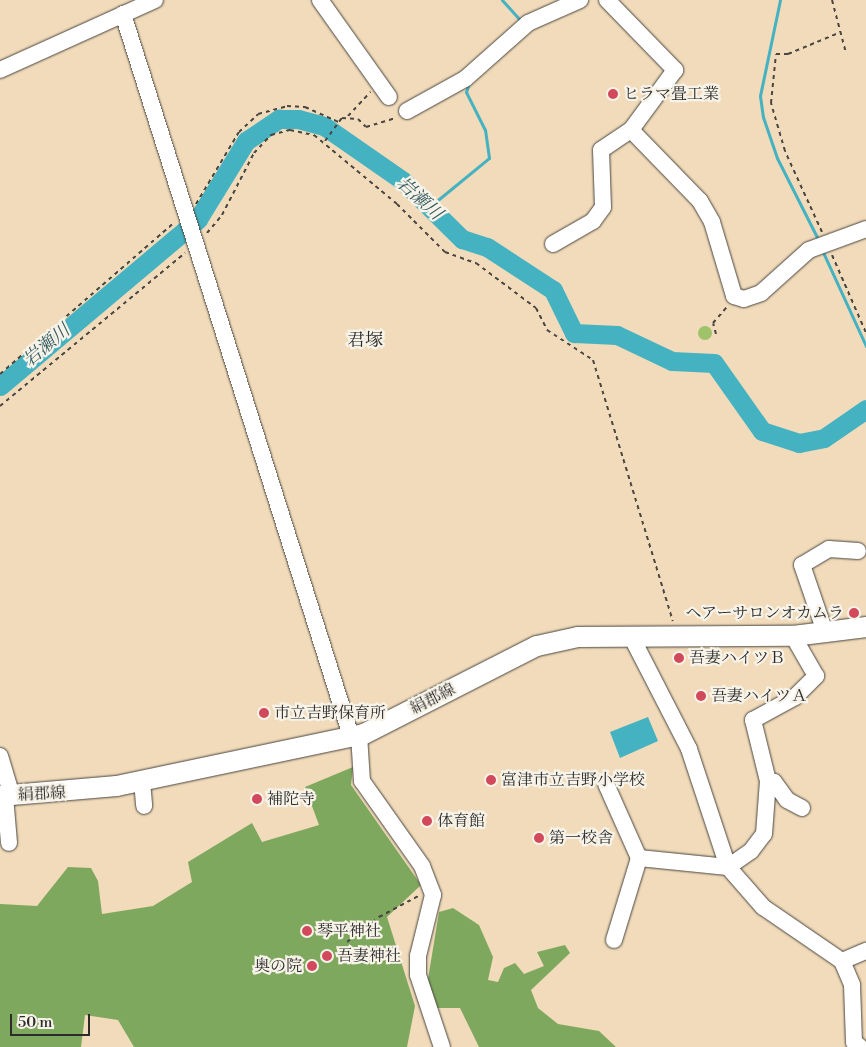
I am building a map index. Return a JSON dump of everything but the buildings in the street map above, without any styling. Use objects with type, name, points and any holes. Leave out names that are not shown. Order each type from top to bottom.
[{"type":"main road","name":"絹郡線","points":[[6,796],[82,792],[355,736],[537,646],[578,637],[677,633],[793,636],[866,626]]},
{"type":"street","points":[[0,70],[155,0]]},
{"type":"street","points":[[320,0],[384,91]]},
{"type":"street","points":[[407,111],[465,79],[524,27],[580,0]]},
{"type":"street","points":[[554,244],[598,214],[603,207],[601,150],[631,130],[675,70],[607,0]]},
{"type":"street","points":[[123,14],[355,736],[362,781],[422,866],[431,889],[418,975],[442,1047]]},
{"type":"street","points":[[631,130],[700,201],[712,222],[730,286],[737,296],[761,294],[822,244],[866,229]]},
{"type":"street","points":[[825,632],[802,565],[829,549],[858,551]]},
{"type":"street","points":[[631,636],[689,749],[728,867],[762,907],[842,961],[852,985],[854,1042],[860,1047]]},
{"type":"street","points":[[639,858],[728,867],[751,851],[764,834],[768,781],[752,720],[795,697],[816,676],[793,636]]},
{"type":"street","points":[[0,756],[10,843]]},
{"type":"street","points":[[142,781],[144,806]]},
{"type":"street","points":[[768,781],[774,782],[787,800],[802,808]]},
{"type":"street","points":[[606,784],[639,858],[614,940]]},
{"type":"street","points":[[842,961],[866,951]]},
{"type":"path","points":[[832,0],[846,53]]},
{"type":"path","points":[[841,32],[788,54],[776,54],[771,103],[785,151],[822,244],[866,333]]},
{"type":"path","points":[[325,141],[338,123],[384,91]]},
{"type":"path","points":[[0,374],[188,214],[198,202],[239,132],[258,114],[287,106],[304,107],[338,123]]},
{"type":"path","points":[[348,116],[366,127],[389,123]]},
{"type":"path","points":[[0,406],[222,215],[242,172],[271,135],[290,130],[325,141],[445,252],[476,263],[536,308],[547,330],[593,360],[677,633]]},
{"type":"path","points":[[716,334],[713,323],[737,296]]},
{"type":"path","points":[[347,942],[379,917],[431,889]]},
{"type":"green space","points":[[702,326],[708,326],[712,333],[708,340],[702,340],[698,336],[698,330]]},
{"type":"green space","points":[[353,767],[351,785],[421,885],[387,917],[415,1006],[407,1047],[134,1047],[118,1020],[85,1015],[81,1047],[0,1047],[0,904],[37,906],[68,867],[91,868],[98,881],[102,914],[153,906],[192,882],[188,862],[252,823],[262,842],[319,825],[305,787]]},
{"type":"green space","points":[[453,908],[479,925],[493,957],[488,980],[498,982],[504,968],[515,963],[524,974],[544,966],[537,952],[565,945],[570,953],[531,990],[538,1008],[558,1024],[599,1031],[616,1047],[479,1047],[460,1008],[436,1008],[428,979],[439,912]]},
{"type":"water","points":[[648,717],[658,741],[620,758],[610,732]]},
{"type":"waterway","points":[[502,0],[522,22]]},
{"type":"waterway","points":[[780,0],[760,96],[763,117],[777,158],[818,239]]},
{"type":"waterway","points":[[428,208],[489,158],[485,130],[466,92],[469,83]]},
{"type":"waterway","name":"岩瀬川","points":[[0,386],[198,219],[246,141],[279,119],[298,119],[324,126],[403,181],[462,239],[487,247],[553,290],[574,333],[617,335],[672,361],[714,363],[762,431],[799,443],[824,438],[866,409]]},
{"type":"waterway","points":[[822,250],[866,346]]},
{"type":"place","name":"ヒラマ畳工業","points":[[613,94]]},
{"type":"place","name":"ヘアーサロンオカムラ","points":[[854,613]]},
{"type":"place","name":"吾妻ハイツＢ","points":[[679,658]]},
{"type":"place","name":"吾妻ハイツＡ","points":[[701,696]]},
{"type":"place","name":"市立吉野保育所","points":[[264,713]]},
{"type":"place","name":"富津市立吉野小学校","points":[[491,780]]},
{"type":"place","name":"補陀寺","points":[[257,799]]},
{"type":"place","name":"体育館","points":[[427,821]]},
{"type":"place","name":"第一校舎","points":[[539,838]]},
{"type":"place","name":"琴平神社","points":[[307,931]]},
{"type":"place","name":"吾妻神社","points":[[327,956]]},
{"type":"place","name":"奥の院","points":[[312,966]]},
{"type":"district","name":"君塚","points":[[365,341]]}]
